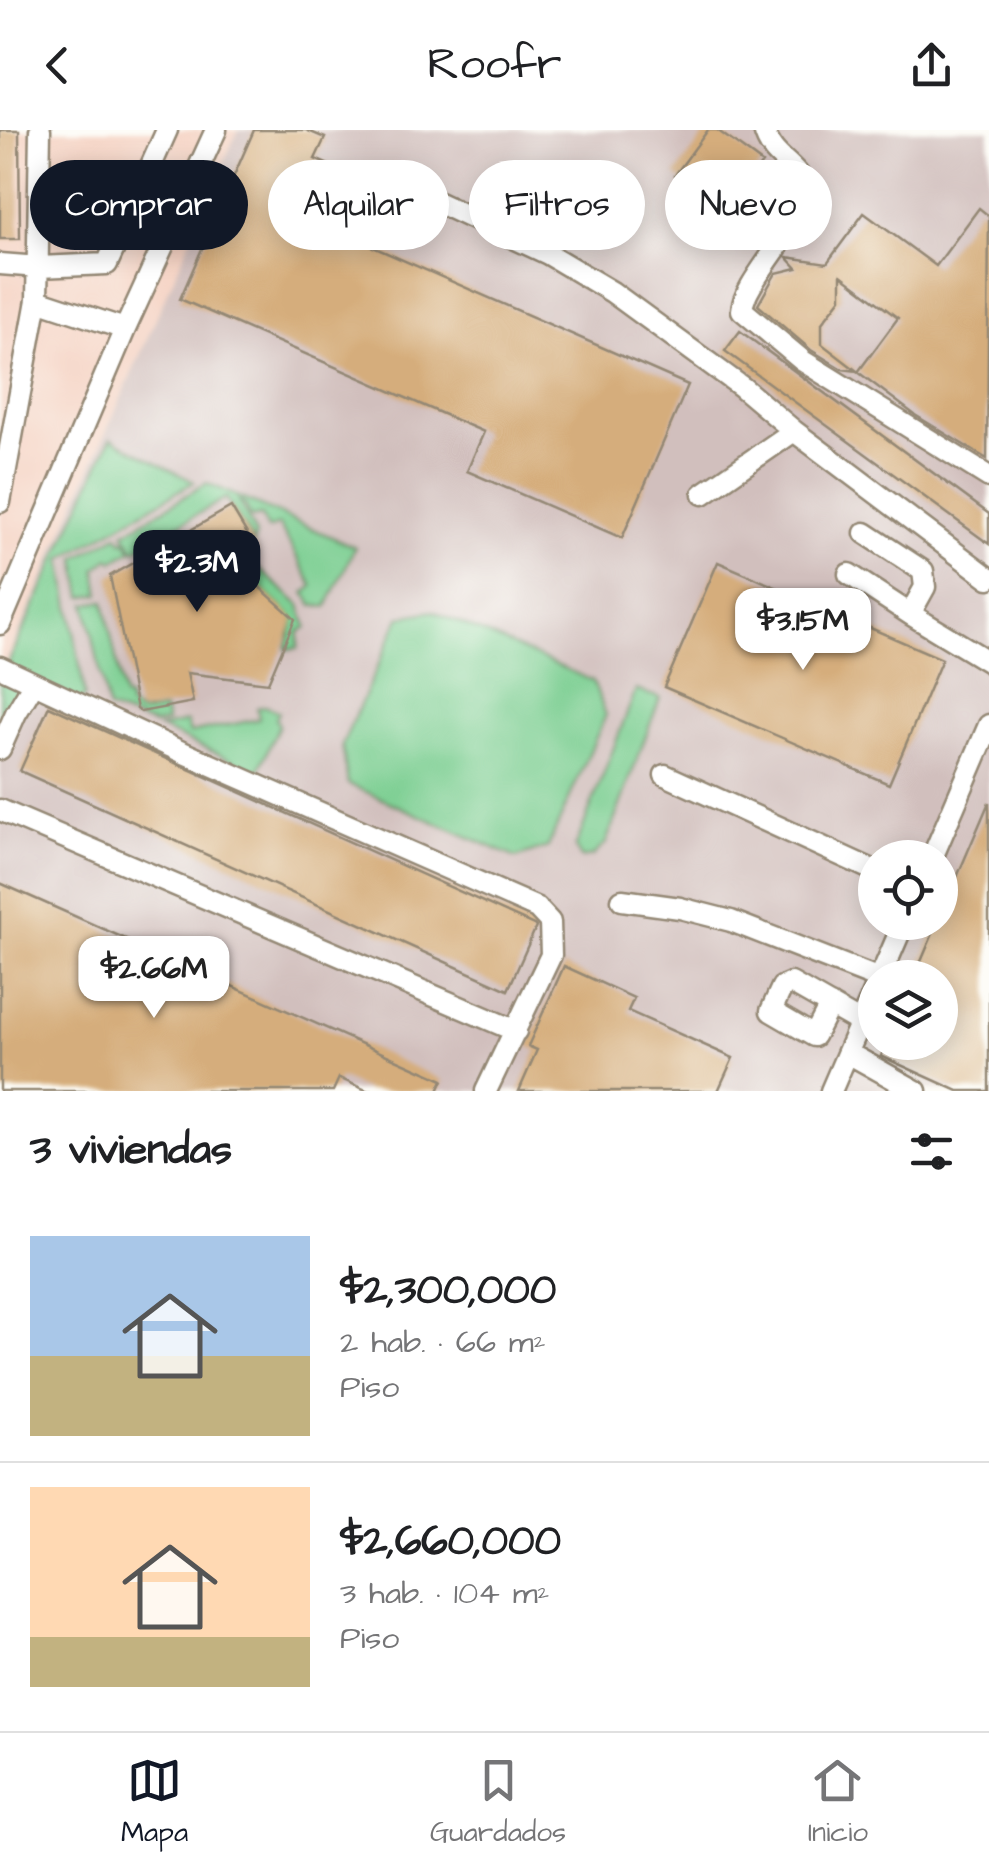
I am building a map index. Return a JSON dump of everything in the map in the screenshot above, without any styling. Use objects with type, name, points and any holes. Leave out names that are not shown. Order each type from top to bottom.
[{"type":"street","points":[[0,502],[37,300],[40,130]]},
{"type":"street","points":[[0,264],[104,266],[167,130]]},
{"type":"street","points":[[0,624],[125,329],[216,130]]},
{"type":"street","points":[[764,130],[768,146],[805,188],[804,199],[743,300],[742,310],[803,361],[989,477]]},
{"type":"street","points":[[449,207],[548,254],[612,292],[989,578]]},
{"type":"street","points":[[37,300],[125,329]]},
{"type":"street","points":[[702,494],[794,432]]},
{"type":"street","points":[[865,533],[925,575],[925,587],[910,614]]},
{"type":"street","points":[[849,574],[989,662]]},
{"type":"street","points":[[0,668],[538,908],[550,922],[551,955],[486,1091]]},
{"type":"street","points":[[0,749],[34,683]]},
{"type":"street","points":[[940,840],[989,726]]},
{"type":"street","points":[[665,775],[858,863]]},
{"type":"street","points":[[0,810],[516,1031]]},
{"type":"street","points":[[622,900],[731,920],[858,970]]},
{"type":"street","points":[[830,1005],[858,1022]]},
{"type":"street","points":[[831,1091],[858,1028]]},
{"type":"street","points":[[848,1053],[916,1091]]},
{"type":"shaded area","points":[[0,130],[238,130],[225,160],[30,160],[30,250],[186,250],[0,676]]},
{"type":"shaded area","points":[[238,130],[989,130],[989,1091],[0,1091],[0,676],[186,250],[248,250],[248,160],[225,160]]},
{"type":"green space","points":[[111,438],[194,482],[62,559],[85,696],[80,701],[42,690],[0,731],[0,681]]},
{"type":"green space","points":[[207,483],[355,547],[327,607],[312,605],[305,593],[313,586],[279,525],[268,529],[261,516],[251,518],[239,501],[256,535],[254,543],[226,498],[135,550],[124,533]]},
{"type":"green space","points":[[118,535],[132,550],[113,561],[109,558],[96,569],[100,594],[83,597],[76,558]]},
{"type":"green space","points":[[251,562],[300,605],[307,627],[299,632],[298,648],[286,649],[294,619],[245,573],[189,607],[181,603]]},
{"type":"green space","points":[[104,601],[124,698],[141,714],[164,710],[167,722],[154,725],[108,709],[86,604]]},
{"type":"green space","points":[[433,611],[593,681],[606,715],[548,847],[516,858],[348,784],[342,745],[400,617]]},
{"type":"green space","points":[[636,690],[660,698],[606,843],[593,856],[581,858],[575,848]]},
{"type":"green space","points":[[265,706],[279,712],[279,725],[258,772],[159,728],[187,722],[190,733],[259,719],[257,708]]},
{"type":"building","points":[[0,130],[19,130],[20,239],[0,239]]},
{"type":"building","points":[[254,130],[306,130],[325,138],[317,160],[268,160],[268,250],[380,250],[688,385],[622,538],[467,471],[484,432],[180,299],[201,250],[248,250],[248,160],[241,160]]},
{"type":"building","points":[[708,130],[717,130],[758,160],[686,160]]},
{"type":"building","points":[[979,208],[989,216],[987,459],[915,415],[858,372],[898,318],[841,275],[841,298],[822,323],[822,344],[857,371],[842,369],[811,350],[758,305],[776,273],[797,268],[787,257],[827,263],[864,213],[936,266]]},
{"type":"building","points":[[740,331],[989,514],[989,544],[725,351]]},
{"type":"building","points":[[231,507],[258,552],[236,566],[295,619],[268,683],[187,673],[193,702],[141,712],[137,709],[110,576]]},
{"type":"building","points":[[718,562],[942,659],[889,784],[664,687]]},
{"type":"building","points":[[49,706],[534,925],[508,990],[20,771]]},
{"type":"building","points":[[989,802],[989,1091],[958,1091],[890,1060],[958,1060],[958,960],[922,960],[930,940],[958,940],[958,875]]},
{"type":"building","points":[[0,883],[443,1080],[438,1091],[368,1091],[339,1078],[333,1091],[0,1091]]},
{"type":"building","points":[[564,966],[634,998],[628,1011],[733,1058],[718,1091],[519,1091],[537,1050],[528,1046]]}]
